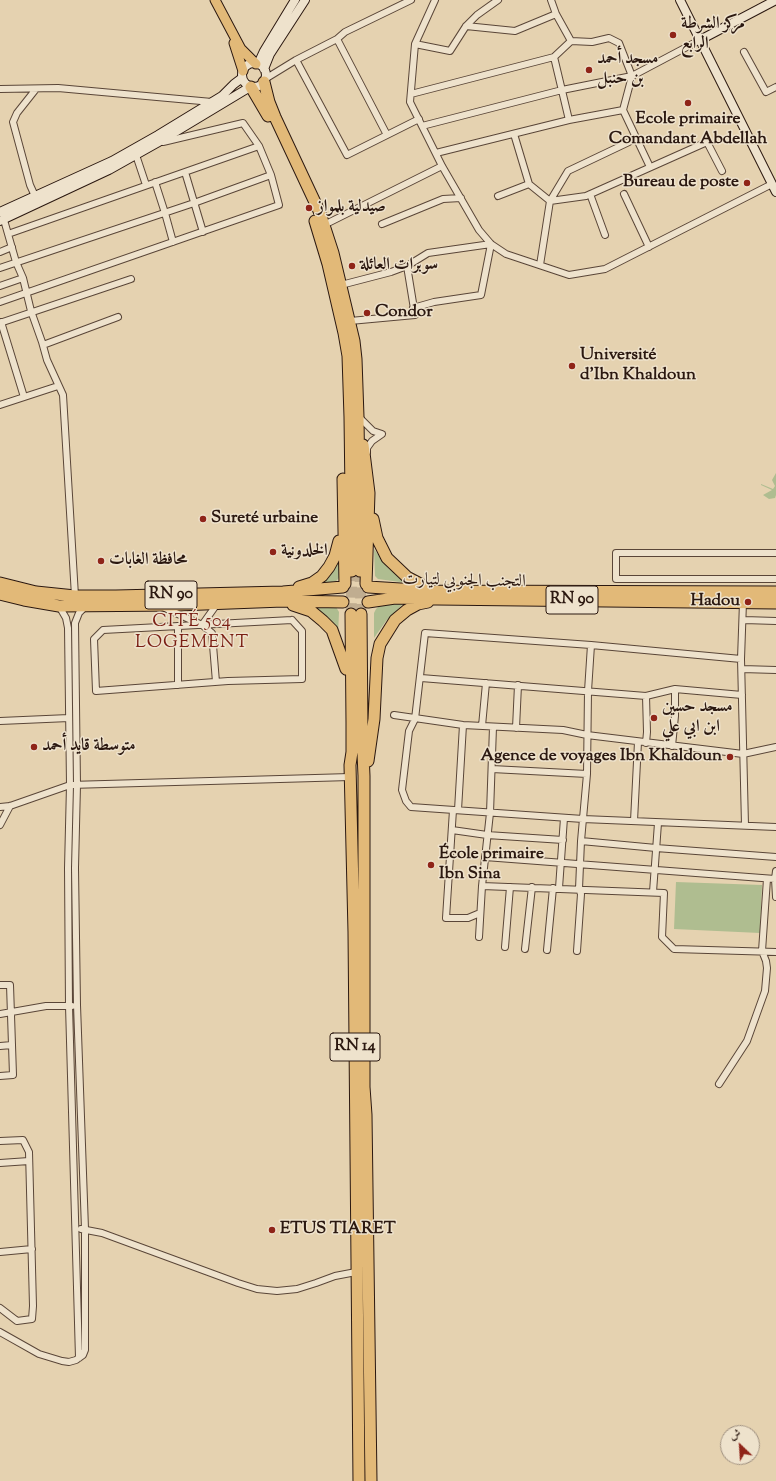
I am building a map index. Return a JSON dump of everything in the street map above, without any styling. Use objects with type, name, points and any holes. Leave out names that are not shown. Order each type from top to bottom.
[{"type":"highway","points":[[265,80],[269,102],[275,117],[305,179],[324,225],[350,321],[356,359],[354,417],[356,571]]},
{"type":"highway","points":[[251,87],[262,105],[303,189],[321,240],[344,333],[354,417],[366,460],[369,493],[376,538],[387,558],[407,577],[435,595],[407,610],[395,620],[380,644],[377,658],[374,719],[369,756],[364,776]]},
{"type":"highway","points":[[350,765],[346,669],[350,609],[341,595],[344,586],[344,439],[354,417]]},
{"type":"highway","points":[[364,776],[369,711],[367,603],[370,594],[367,586],[369,493]]},
{"type":"highway","points":[[283,597],[312,583],[322,576],[329,567],[338,547],[343,495]]},
{"type":"highway","points":[[344,586],[353,580],[358,580],[367,586]]},
{"type":"highway","name":"RN 90","points":[[0,583],[36,592],[75,596],[283,597],[350,609]]},
{"type":"highway","name":"RN 90","points":[[0,594],[59,606],[217,604],[283,597],[344,586]]},
{"type":"highway","name":"التجنب الجنوبي لتيارت","points":[[367,586],[435,595],[776,603]]},
{"type":"highway","name":"التجنب الجنوبي لتيارت","points":[[367,603],[395,598],[435,595],[776,592]]},
{"type":"highway","points":[[283,597],[311,611],[332,630],[346,669]]},
{"type":"highway","points":[[350,609],[357,609],[367,603]]},
{"type":"highway","name":"RN 14","points":[[350,609],[352,724],[350,777],[354,932],[358,1481]]},
{"type":"highway","name":"RN 14","points":[[350,609],[362,731],[364,776],[364,1087],[366,1115],[371,1481]]},
{"type":"highway","points":[[355,1116],[366,1115]]},
{"type":"main road","points":[[215,0],[241,49],[257,64]]},
{"type":"main road","points":[[229,28],[243,75]]},
{"type":"street","points":[[257,64],[264,51],[301,0]]},
{"type":"street","points":[[265,80],[264,69],[270,54],[301,0]]},
{"type":"street","points":[[1,214],[109,170],[251,87],[258,86],[296,60],[338,39],[345,32],[411,0]]},
{"type":"street","points":[[435,0],[416,44],[410,102],[442,166],[479,230],[491,244],[506,254],[569,275],[605,269],[774,183]]},
{"type":"street","points":[[416,44],[450,51],[466,26],[477,15],[498,0]]},
{"type":"street","points":[[550,0],[571,41]]},
{"type":"street","points":[[680,0],[774,183],[776,192]]},
{"type":"street","points":[[422,126],[562,90],[632,76],[776,0]]},
{"type":"street","points":[[466,26],[515,31],[556,14]]},
{"type":"street","points":[[411,94],[554,57],[571,41],[592,42],[609,38],[620,43],[632,76],[623,110],[650,167]]},
{"type":"street","points":[[338,39],[387,136]]},
{"type":"street","points":[[744,52],[766,92],[776,87]]},
{"type":"street","points":[[554,57],[569,120]]},
{"type":"street","points":[[296,60],[347,155],[419,120]]},
{"type":"street","points":[[1,214],[35,196],[112,161],[158,135],[222,96],[243,75],[247,66],[257,64],[264,69]]},
{"type":"street","points":[[243,75],[246,84],[251,87]]},
{"type":"street","points":[[0,89],[58,88],[212,102]]},
{"type":"street","points":[[35,196],[30,185],[13,122],[17,113],[36,89]]},
{"type":"street","points":[[436,153],[569,120],[623,110]]},
{"type":"street","points":[[0,302],[279,205],[271,175],[259,146],[243,123],[157,143]]},
{"type":"street","points":[[514,134],[529,184],[550,201],[586,196],[707,142],[722,171]]},
{"type":"street","points":[[540,265],[550,201],[568,171],[629,142]]},
{"type":"street","points":[[8,234],[259,146]]},
{"type":"street","points":[[136,155],[146,185]]},
{"type":"street","points":[[324,225],[442,166]]},
{"type":"street","points":[[185,172],[203,232]]},
{"type":"street","points":[[0,268],[194,203],[271,175]]},
{"type":"street","points":[[155,182],[173,242]]},
{"type":"street","points":[[498,196],[529,184]]},
{"type":"street","points":[[590,194],[605,235]]},
{"type":"street","points":[[624,194],[649,247]]},
{"type":"street","points":[[382,224],[443,199],[461,198]]},
{"type":"street","points":[[1,214],[16,262],[23,278],[31,311],[47,360],[63,395],[75,596]]},
{"type":"street","points":[[341,285],[392,272],[407,266],[428,253],[491,244]]},
{"type":"street","points":[[413,308],[434,302],[481,295],[491,244]]},
{"type":"street","points":[[0,252],[12,247]]},
{"type":"street","points":[[350,321],[415,315],[407,266]]},
{"type":"street","points":[[0,286],[23,278]]},
{"type":"street","points":[[24,397],[0,323],[31,311],[131,279]]},
{"type":"street","points":[[43,345],[118,317]]},
{"type":"street","points":[[0,405],[58,386]]},
{"type":"street","points":[[354,417],[373,431],[382,434],[372,441],[367,448],[366,460]]},
{"type":"street","points":[[776,553],[616,553],[616,579],[776,579]]},
{"type":"street","points":[[743,602],[744,620],[741,659],[745,825]]},
{"type":"street","points":[[202,625],[217,604]]},
{"type":"street","points":[[160,605],[202,625],[212,633],[216,682]]},
{"type":"street","points":[[59,606],[65,615],[68,625],[69,718],[74,785],[68,868],[68,922],[79,1358]]},
{"type":"street","points":[[0,1332],[46,1357],[66,1362],[79,1358],[83,1355],[85,1350],[85,1229],[77,1005],[74,785],[75,624],[79,614],[86,606]]},
{"type":"street","points":[[292,620],[302,631],[302,679],[216,682],[96,691],[94,639],[103,630],[178,626],[292,620]]},
{"type":"street","points":[[744,620],[776,621]]},
{"type":"street","points":[[178,626],[178,685]]},
{"type":"street","points":[[741,659],[590,645],[425,633],[421,678],[415,719],[408,731],[402,790],[406,801],[411,807],[634,822],[776,827]]},
{"type":"street","points":[[577,951],[581,894],[579,889],[581,841],[587,774],[590,645]]},
{"type":"street","points":[[742,669],[776,670]]},
{"type":"street","points":[[421,678],[646,696],[675,689],[742,695]]},
{"type":"street","points":[[482,726],[486,683]]},
{"type":"street","points":[[516,728],[518,685]]},
{"type":"street","points":[[672,746],[675,716],[675,689]]},
{"type":"street","points":[[646,696],[646,743]]},
{"type":"street","points":[[394,715],[463,725],[563,730],[638,742],[743,754],[776,747]]},
{"type":"street","points":[[0,721],[69,718]]},
{"type":"street","points":[[463,725],[452,830],[446,918],[468,918],[480,913]]},
{"type":"street","points":[[479,937],[482,886],[490,813],[493,727]]},
{"type":"street","points":[[634,822],[638,742]]},
{"type":"street","points":[[492,769],[587,774]]},
{"type":"street","points":[[0,807],[10,806],[74,785],[350,777]]},
{"type":"street","points":[[0,825],[10,806]]},
{"type":"street","points":[[547,950],[561,863],[564,818]]},
{"type":"street","points":[[653,892],[658,823]]},
{"type":"street","points":[[452,830],[487,835],[563,840]]},
{"type":"street","points":[[581,841],[776,857]]},
{"type":"street","points":[[485,857],[774,879]]},
{"type":"street","points":[[776,871],[774,879],[776,897]]},
{"type":"street","points":[[719,1084],[747,1040],[765,990],[767,968],[762,951],[767,879]]},
{"type":"street","points":[[482,886],[664,892],[662,937],[674,949],[776,952]]},
{"type":"street","points":[[504,947],[510,887]]},
{"type":"street","points":[[525,949],[532,887]]},
{"type":"street","points":[[68,922],[76,921]]},
{"type":"street","points":[[0,985],[10,985],[13,1075],[0,1076]]},
{"type":"street","points":[[0,1014],[46,1006],[77,1005]]},
{"type":"street","points":[[0,1046],[12,1045]]},
{"type":"street","points":[[72,1098],[80,1097]]},
{"type":"street","points":[[0,1141],[23,1140],[29,1152],[32,1249],[32,1319],[17,1321],[0,1308]]},
{"type":"street","points":[[0,1164],[29,1161]]},
{"type":"street","points":[[76,1229],[85,1229],[102,1233],[238,1284],[257,1289],[277,1291],[297,1289],[340,1274],[356,1272]]},
{"type":"street","points":[[0,1252],[32,1249]]},
{"type":"green space","points":[[776,473],[776,495],[775,498],[769,499],[763,495],[772,490],[761,484],[773,489],[775,486],[772,480]]},
{"type":"green space","points":[[374,549],[388,568],[407,583],[378,579],[375,576]]},
{"type":"green space","points":[[339,561],[339,578],[336,581],[319,585],[329,577]]},
{"type":"green space","points":[[405,602],[386,621],[374,638],[374,613],[376,609],[379,606]]},
{"type":"green space","points":[[309,604],[336,607],[339,612],[338,636]]},
{"type":"green space","points":[[676,882],[762,885],[760,933],[674,929]]},
{"type":"tunnel","points":[[351,614],[352,571]]},
{"type":"tunnel","points":[[360,571],[361,614]]},
{"type":"place","name":"مركز الشرطة الرابع","points":[[673,35]]},
{"type":"place","name":"مسجد أحمد بن حنبل","points":[[589,70]]},
{"type":"place","name":"Ecole primaire Comandant Abdellah","points":[[688,103]]},
{"type":"place","name":"Bureau de poste","points":[[747,183]]},
{"type":"place","name":"صيدلية بلمواز","points":[[309,208]]},
{"type":"place","name":"سوبرات العائلة","points":[[352,266]]},
{"type":"place","name":"Condor","points":[[367,313]]},
{"type":"place","name":"Université d'Ibn Khaldoun","points":[[572,366]]},
{"type":"place","name":"Sureté urbaine","points":[[203,519]]},
{"type":"place","name":"الخلدونية","points":[[273,552]]},
{"type":"place","name":"محافظة الغابات","points":[[101,561]]},
{"type":"place","name":"Hadou","points":[[748,602]]},
{"type":"place","name":"مسجد حسين ابن ابي علي","points":[[654,718]]},
{"type":"place","name":"متوسطة قايد أحمد","points":[[34,747]]},
{"type":"place","name":"Agence de voyages Ibn Khaldoun","points":[[730,757]]},
{"type":"place","name":"École primaire Ibn Sina","points":[[431,865]]},
{"type":"place","name":"ETUS TIARET","points":[[272,1230]]},
{"type":"district","name":"CITÉ 504 LOGEMENT","points":[[192,633]]}]
